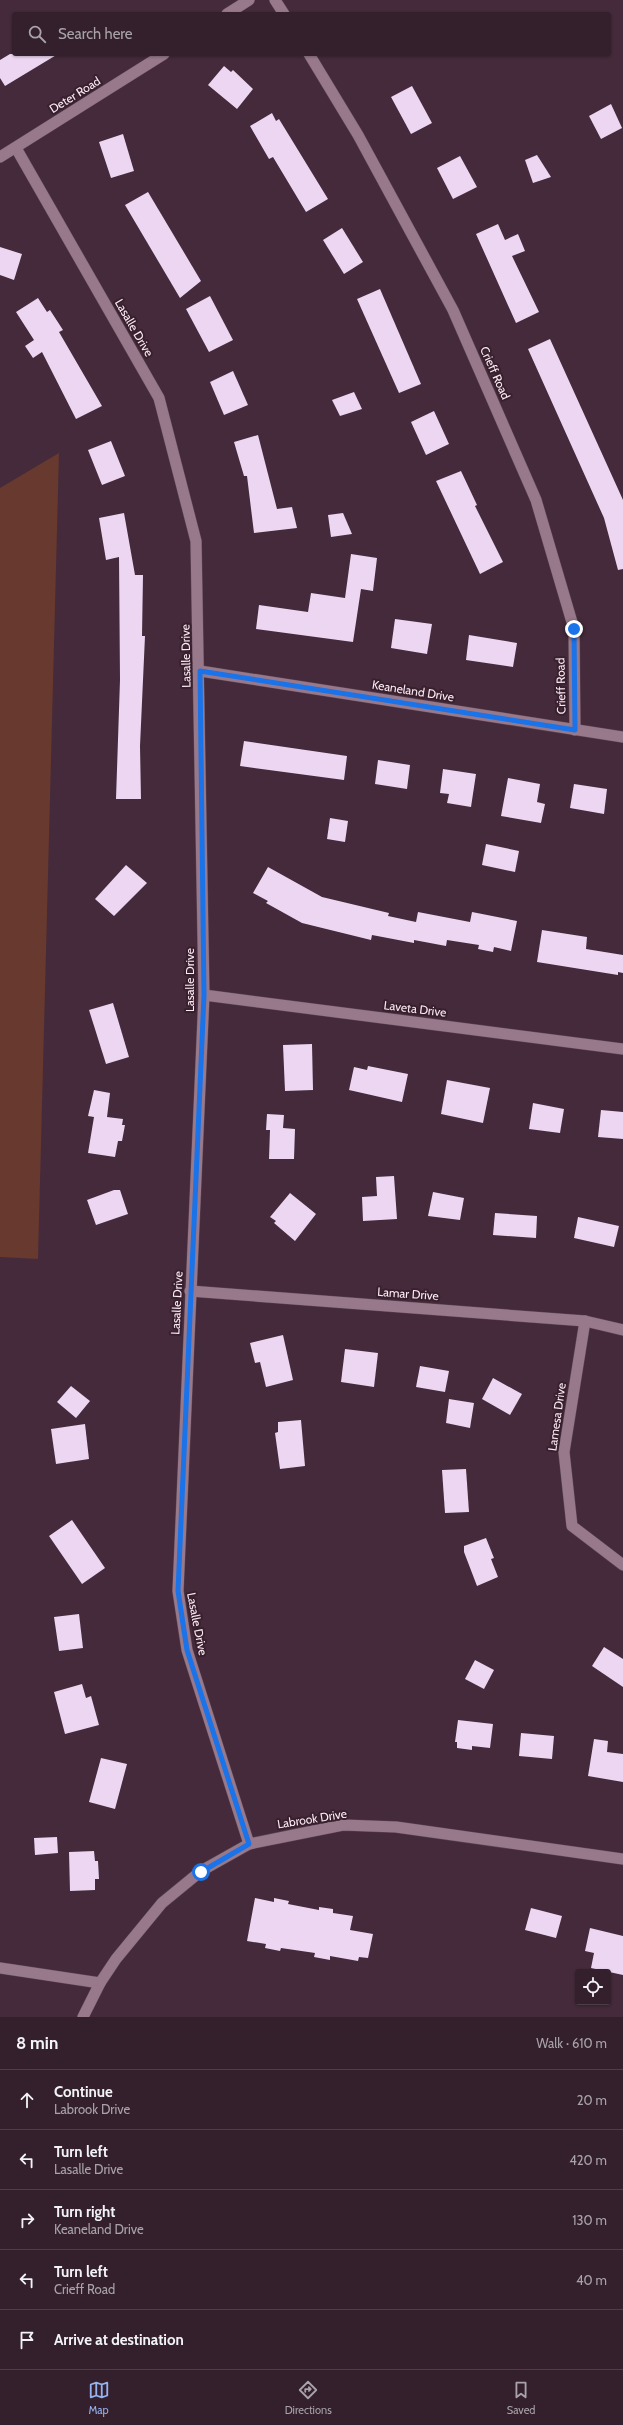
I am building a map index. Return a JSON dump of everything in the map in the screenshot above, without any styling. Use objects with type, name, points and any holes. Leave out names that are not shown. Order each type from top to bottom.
[{"type":"street","points":[[230,12],[249,0]]},
{"type":"street","points":[[276,0],[283,12]]},
{"type":"street","name":"Deter Road","points":[[0,158],[161,56]]},
{"type":"street","name":"Crieff Road","points":[[309,56],[358,135],[453,310],[536,500],[574,629],[575,730]]},
{"type":"street","name":"Lasalle Drive","points":[[16,148],[159,398],[196,541],[200,671],[204,995],[178,1591],[187,1650],[249,1844]]},
{"type":"street","name":"Keaneland Drive","points":[[200,671],[623,737]]},
{"type":"street","name":"Laveta Drive","points":[[204,995],[623,1049]]},
{"type":"street","name":"Lamar Drive","points":[[190,1290],[585,1321],[623,1330]]},
{"type":"street","name":"Lamesa Drive","points":[[585,1321],[564,1452],[572,1526],[623,1565]]},
{"type":"street","name":"Labrook Drive","points":[[83,2017],[100,1983],[133,1936],[162,1904],[201,1872],[249,1844],[343,1825],[396,1827],[623,1860]]},
{"type":"street","points":[[0,1968],[100,1983]]},
{"type":"shaded area","points":[[59,453],[38,1259],[0,1257],[0,488]]},
{"type":"building","points":[[10,54],[12,54],[12,56],[55,56],[5,86],[0,78],[0,60]]},
{"type":"building","points":[[224,66],[231,72],[233,70],[253,89],[237,109],[208,85]]},
{"type":"building","points":[[412,86],[432,123],[411,134],[391,97]]},
{"type":"building","points":[[611,104],[622,128],[601,139],[589,116]]},
{"type":"building","points":[[272,113],[276,121],[279,119],[328,199],[306,212],[273,157],[269,159],[250,126]]},
{"type":"building","points":[[123,134],[134,171],[111,178],[99,142]]},
{"type":"building","points":[[537,155],[551,177],[533,183],[525,160]]},
{"type":"building","points":[[460,156],[477,187],[453,199],[437,168]]},
{"type":"building","points":[[148,192],[201,281],[180,298],[125,205]]},
{"type":"building","points":[[498,224],[505,240],[518,234],[525,251],[512,256],[539,312],[516,323],[476,234]]},
{"type":"building","points":[[342,228],[363,262],[344,274],[323,240]]},
{"type":"building","points":[[0,247],[22,254],[14,280],[0,275]]},
{"type":"building","points":[[380,289],[421,384],[399,393],[357,299]]},
{"type":"building","points":[[210,296],[233,340],[209,352],[186,309]]},
{"type":"building","points":[[38,298],[47,312],[50,310],[63,330],[59,332],[102,406],[76,419],[42,352],[33,358],[25,346],[34,340],[16,312]]},
{"type":"building","points":[[550,339],[623,500],[623,569],[618,570],[604,518],[528,349]]},
{"type":"building","points":[[233,371],[248,405],[224,415],[210,382]]},
{"type":"building","points":[[354,392],[362,409],[340,416],[332,400]]},
{"type":"building","points":[[434,411],[449,444],[426,455],[411,422]]},
{"type":"building","points":[[258,435],[277,509],[292,507],[297,528],[254,533],[247,476],[244,476],[234,442]]},
{"type":"building","points":[[111,441],[125,476],[102,485],[88,450]]},
{"type":"building","points":[[461,471],[477,505],[475,506],[503,562],[480,574],[436,481]]},
{"type":"building","points":[[124,513],[135,575],[143,575],[142,636],[145,636],[140,746],[141,799],[116,799],[120,680],[119,557],[106,560],[99,518]]},
{"type":"building","points":[[343,513],[352,534],[331,537],[328,515]]},
{"type":"building","points":[[351,554],[377,558],[373,591],[361,589],[353,642],[256,629],[259,605],[308,612],[311,593],[345,598]]},
{"type":"building","points":[[395,619],[432,624],[427,654],[391,648]]},
{"type":"building","points":[[469,635],[517,643],[513,667],[466,660]]},
{"type":"building","points":[[244,741],[347,756],[344,780],[240,766]]},
{"type":"building","points":[[378,760],[410,765],[407,789],[375,784]]},
{"type":"building","points":[[443,769],[476,774],[471,807],[447,803],[449,794],[440,793]]},
{"type":"building","points":[[508,778],[540,784],[537,802],[545,804],[541,823],[501,816]]},
{"type":"building","points":[[574,784],[607,789],[604,814],[570,808]]},
{"type":"building","points":[[330,818],[348,821],[345,842],[327,839]]},
{"type":"building","points":[[486,844],[519,851],[515,872],[482,865]]},
{"type":"building","points":[[126,865],[147,883],[114,916],[95,899]]},
{"type":"building","points":[[268,867],[322,897],[389,913],[388,916],[416,922],[418,912],[470,922],[472,912],[517,921],[511,951],[494,947],[493,952],[478,949],[479,945],[447,940],[446,946],[414,940],[414,943],[372,935],[371,940],[302,923],[266,903],[268,901],[253,893]]},
{"type":"building","points":[[542,930],[587,937],[586,949],[623,955],[623,973],[618,972],[618,975],[537,962]]},
{"type":"building","points":[[113,1003],[129,1057],[106,1064],[89,1010]]},
{"type":"building","points":[[312,1044],[313,1090],[285,1091],[283,1045]]},
{"type":"building","points":[[368,1066],[408,1074],[402,1102],[349,1090],[354,1067],[367,1070]]},
{"type":"building","points":[[447,1080],[490,1088],[483,1123],[441,1114]]},
{"type":"building","points":[[94,1090],[110,1093],[107,1117],[123,1119],[122,1125],[125,1125],[122,1141],[118,1141],[115,1157],[88,1153],[94,1117],[88,1116]]},
{"type":"building","points":[[533,1103],[564,1109],[560,1133],[529,1129]]},
{"type":"building","points":[[601,1110],[623,1112],[623,1139],[598,1137]]},
{"type":"building","points":[[267,1114],[284,1115],[283,1128],[295,1129],[294,1159],[269,1159],[270,1130],[266,1130]]},
{"type":"building","points":[[394,1176],[397,1219],[363,1221],[362,1197],[377,1196],[376,1177]]},
{"type":"building","points":[[114,1190],[120,1190],[128,1214],[96,1225],[87,1200]]},
{"type":"building","points":[[433,1192],[464,1198],[460,1220],[428,1216]]},
{"type":"building","points":[[290,1193],[316,1214],[295,1241],[274,1223],[276,1221],[270,1217]]},
{"type":"building","points":[[495,1213],[537,1216],[536,1238],[493,1235]]},
{"type":"building","points":[[578,1217],[619,1226],[614,1247],[574,1238]]},
{"type":"building","points":[[283,1335],[293,1380],[266,1387],[260,1362],[255,1363],[250,1343]]},
{"type":"building","points":[[345,1349],[378,1353],[374,1387],[341,1382]]},
{"type":"building","points":[[420,1366],[449,1371],[445,1392],[416,1387]]},
{"type":"building","points":[[493,1378],[522,1394],[510,1415],[482,1399]]},
{"type":"building","points":[[71,1386],[90,1401],[76,1418],[57,1402]]},
{"type":"building","points":[[449,1399],[474,1403],[470,1428],[446,1423]]},
{"type":"building","points":[[301,1420],[305,1466],[280,1469],[275,1433],[278,1432],[278,1422]]},
{"type":"building","points":[[85,1424],[89,1459],[56,1464],[51,1429]]},
{"type":"building","points":[[466,1469],[469,1512],[445,1513],[442,1470]]},
{"type":"building","points":[[72,1520],[105,1568],[82,1584],[49,1536]]},
{"type":"building","points":[[486,1538],[494,1558],[491,1559],[498,1577],[477,1586],[464,1552],[464,1546]]},
{"type":"building","points":[[79,1614],[83,1648],[59,1651],[54,1617]]},
{"type":"building","points":[[604,1647],[623,1659],[623,1687],[592,1666]]},
{"type":"building","points":[[475,1660],[494,1670],[484,1689],[465,1679]]},
{"type":"building","points":[[82,1684],[86,1698],[91,1696],[99,1725],[65,1734],[54,1692]]},
{"type":"building","points":[[458,1720],[493,1724],[490,1748],[472,1746],[472,1750],[457,1748],[457,1742],[455,1742]]},
{"type":"building","points":[[521,1733],[554,1736],[552,1759],[519,1756]]},
{"type":"building","points":[[594,1739],[608,1741],[607,1752],[623,1754],[623,1782],[588,1776]]},
{"type":"building","points":[[101,1758],[127,1764],[115,1809],[89,1802]]},
{"type":"building","points":[[57,1837],[58,1853],[35,1855],[34,1838]]},
{"type":"building","points":[[94,1851],[95,1861],[98,1861],[99,1879],[95,1879],[95,1890],[70,1891],[69,1852]]},
{"type":"building","points":[[255,1898],[274,1902],[274,1898],[289,1901],[288,1904],[319,1910],[319,1907],[333,1909],[333,1913],[353,1916],[350,1930],[373,1934],[368,1958],[359,1957],[358,1961],[330,1956],[330,1960],[314,1957],[315,1953],[281,1948],[280,1951],[265,1948],[266,1944],[247,1941]]},
{"type":"building","points":[[531,1908],[562,1916],[556,1938],[525,1930]]},
{"type":"building","points":[[590,1928],[623,1936],[623,1975],[611,1972],[611,1969],[591,1968],[594,1953],[585,1951]]},
{"type":"route","points":[[201,1872],[249,1844],[187,1650],[181,1619],[178,1591],[178,1556],[204,995],[200,671],[575,730],[574,629]]}]
